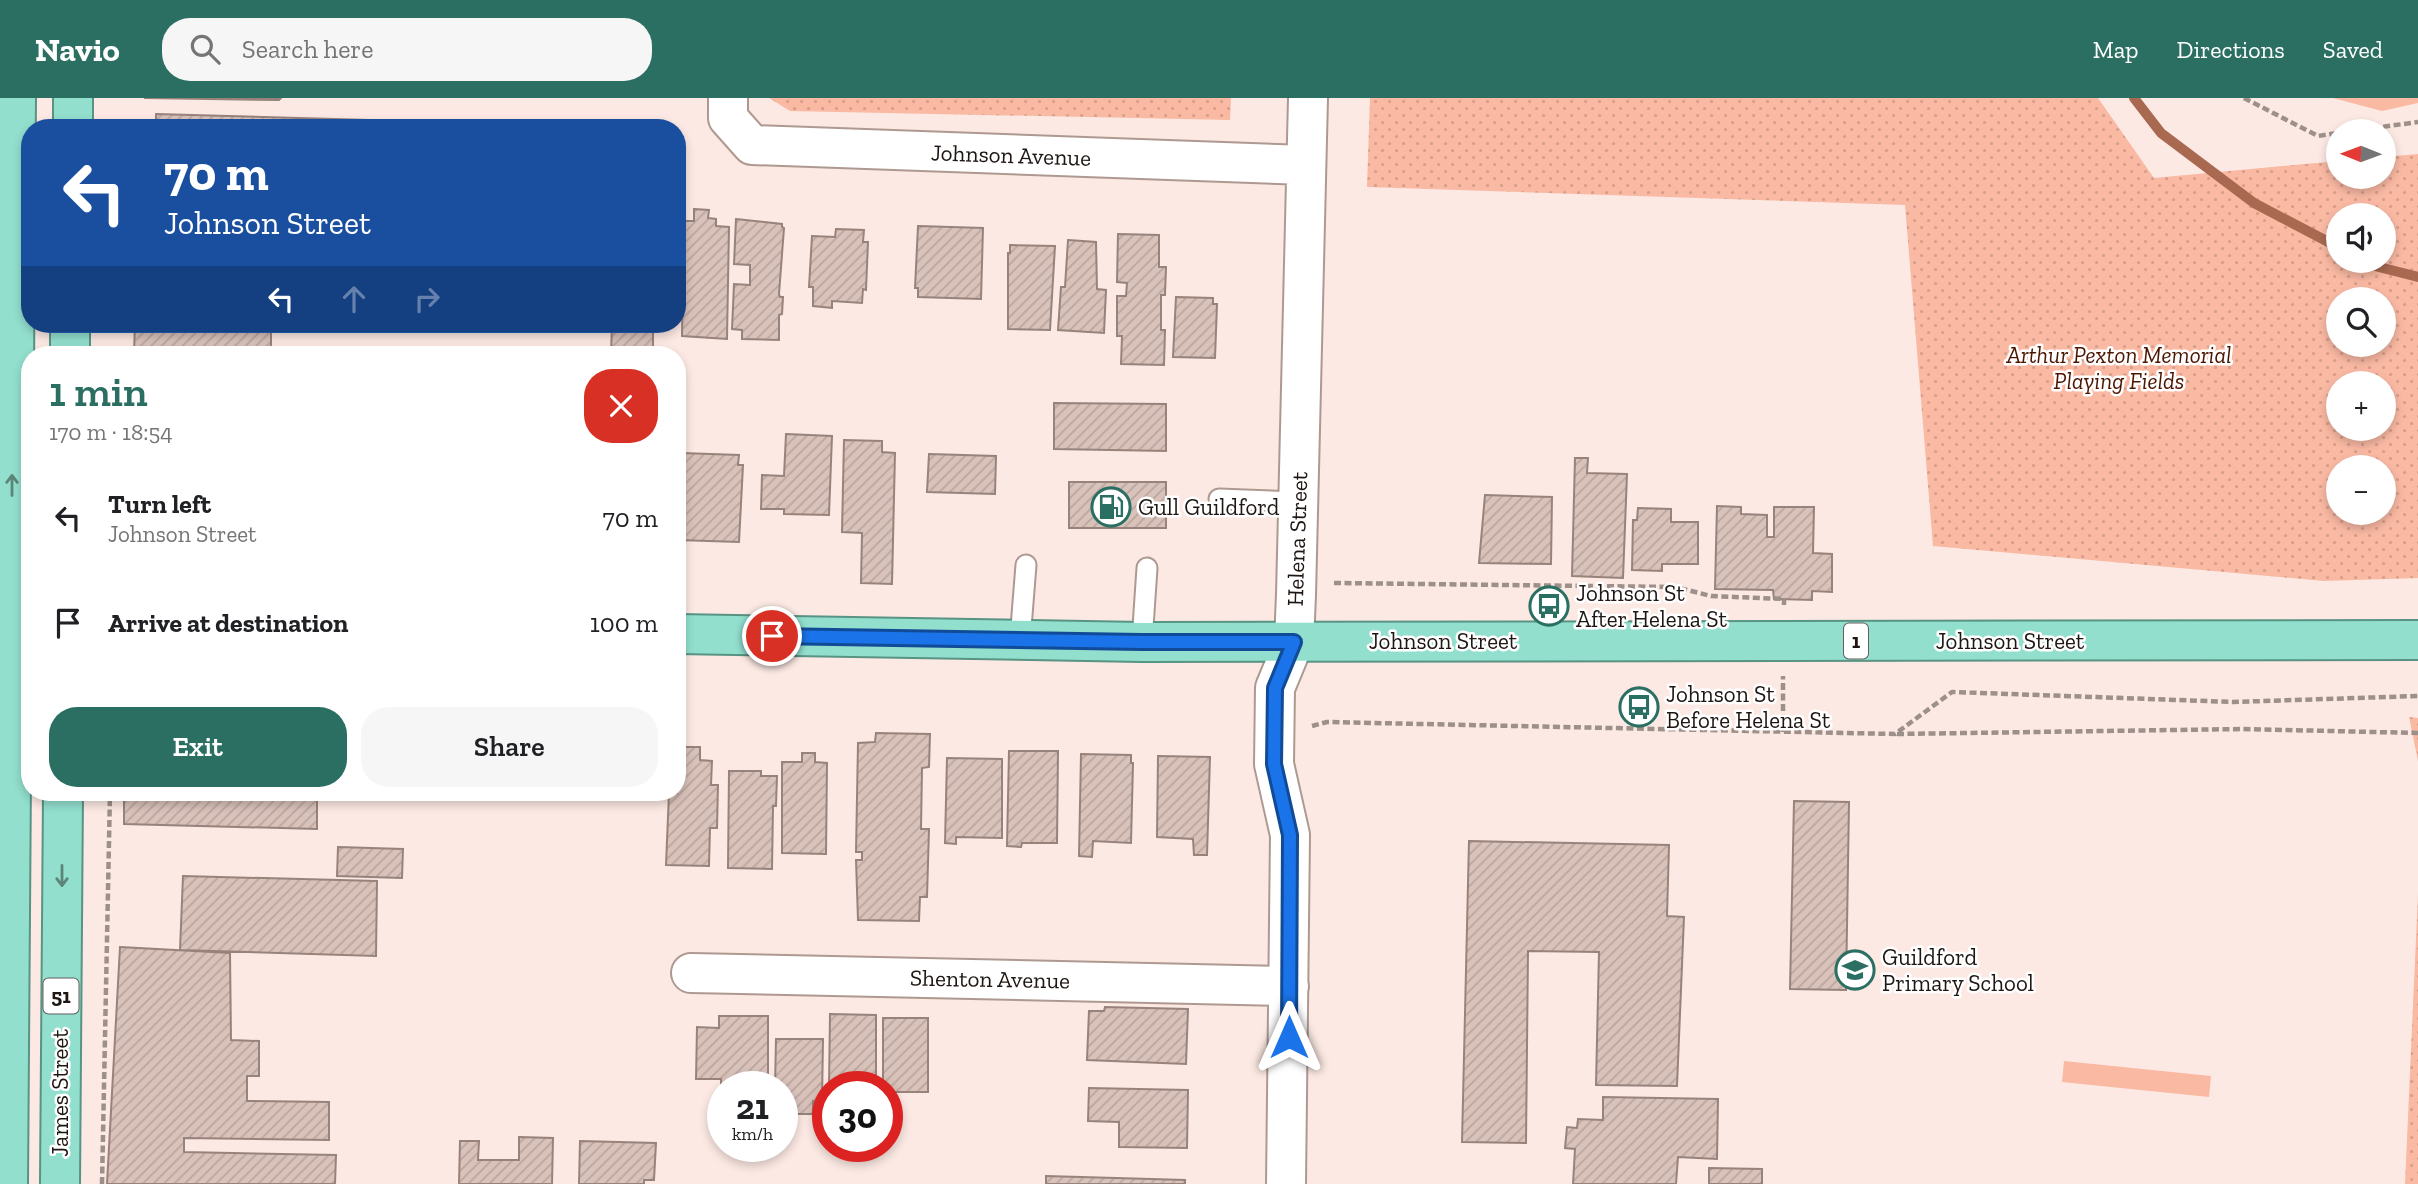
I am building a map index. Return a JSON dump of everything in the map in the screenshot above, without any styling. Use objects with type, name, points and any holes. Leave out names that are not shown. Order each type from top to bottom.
[{"type":"highway","points":[[16,98],[20,639]]},
{"type":"highway","points":[[73,98],[73,119]]},
{"type":"highway","name":"Johnson Street","points":[[686,634],[1142,642],[2418,640]]},
{"type":"highway","name":"51","points":[[8,1184],[20,639]]},
{"type":"highway","name":"James Street","points":[[60,1184],[63,801]]},
{"type":"street","name":"Helena Street","points":[[1286,1184],[1290,835],[1274,764],[1275,688],[1294,642],[1308,98]]},
{"type":"street","name":"Johnson Avenue","points":[[728,108],[752,145],[1306,165]]},
{"type":"street","name":"Shenton Avenue","points":[[691,972],[1289,986]]},
{"type":"lane","points":[[1219,499],[1299,502]]},
{"type":"lane","points":[[1020,640],[1026,565]]},
{"type":"lane","points":[[1142,642],[1147,568]]},
{"type":"path","points":[[2244,98],[2318,136],[2326,135]]},
{"type":"path","points":[[2396,125],[2418,122]]},
{"type":"path","points":[[1297,577],[1329,583],[1676,587],[1711,596],[1784,599]]},
{"type":"path","points":[[1895,734],[1952,692],[2233,702],[2418,696]]},
{"type":"path","points":[[1275,737],[1327,722],[1895,734],[2242,729],[2418,733]]},
{"type":"path","points":[[103,1184],[110,801]]},
{"type":"green space","points":[[769,98],[1231,98],[1230,120],[790,111]]},
{"type":"green space","name":"Arthur Pexton Memorial Playing Fields","points":[[1370,98],[2098,98],[2154,178],[2326,162],[2326,189],[2396,189],[2396,156],[2418,154],[2418,578],[2324,581],[1933,546],[1905,205],[1367,187]]},
{"type":"green space","points":[[2333,98],[2418,98],[2418,103],[2382,111]]},
{"type":"green space","points":[[2409,717],[2418,718],[2418,761]]},
{"type":"green space","points":[[2418,894],[2418,1184],[2405,1184]]},
{"type":"green space","points":[[2064,1061],[2211,1076],[2209,1097],[2062,1082]]},
{"type":"building","points":[[144,98],[281,98],[279,100]]},
{"type":"building","points":[[156,114],[334,119],[156,119]]},
{"type":"building","points":[[694,209],[709,210],[708,218],[716,219],[716,226],[729,227],[727,339],[682,336],[682,333],[686,333],[686,221],[694,221]]},
{"type":"building","points":[[736,219],[782,224],[784,228],[779,340],[742,339],[742,330],[732,329],[734,284],[750,285],[750,265],[734,264]]},
{"type":"building","points":[[918,226],[983,228],[981,299],[918,297],[918,288],[915,288]]},
{"type":"building","points":[[836,229],[864,230],[863,242],[868,242],[866,290],[863,289],[862,303],[832,301],[832,308],[813,306],[813,287],[809,287],[812,236],[835,237]]},
{"type":"building","points":[[1118,234],[1159,235],[1159,267],[1166,267],[1165,295],[1161,295],[1161,330],[1165,330],[1164,365],[1121,364],[1122,336],[1117,336],[1117,296],[1126,296],[1127,283],[1117,282]]},
{"type":"building","points":[[1068,240],[1096,242],[1097,289],[1106,290],[1104,333],[1058,330],[1061,287],[1065,287]]},
{"type":"building","points":[[1010,245],[1055,246],[1050,330],[1008,329]]},
{"type":"building","points":[[1176,297],[1213,298],[1213,304],[1217,304],[1215,358],[1173,357]]},
{"type":"building","points":[[135,333],[271,333],[271,346],[134,346]]},
{"type":"building","points":[[612,333],[653,333],[653,346],[611,346]]},
{"type":"building","points":[[1054,403],[1166,404],[1166,451],[1054,449]]},
{"type":"building","points":[[786,434],[832,436],[829,515],[784,514],[784,509],[761,509],[762,475],[784,476]]},
{"type":"building","points":[[844,440],[882,441],[882,452],[895,453],[892,584],[861,583],[862,533],[842,532]]},
{"type":"building","points":[[686,453],[739,455],[738,465],[743,465],[739,542],[686,540]]},
{"type":"building","points":[[929,454],[996,456],[995,494],[927,492]]},
{"type":"building","points":[[1575,458],[1588,458],[1587,473],[1627,474],[1623,578],[1572,576]]},
{"type":"building","points":[[1069,482],[1166,482],[1166,528],[1069,528]]},
{"type":"building","points":[[1485,495],[1552,497],[1551,564],[1479,563]]},
{"type":"building","points":[[1717,506],[1741,507],[1741,514],[1767,515],[1767,537],[1774,537],[1774,507],[1814,507],[1813,553],[1832,554],[1832,592],[1812,591],[1812,600],[1774,599],[1773,590],[1715,589]]},
{"type":"building","points":[[1638,508],[1671,509],[1671,522],[1698,522],[1698,564],[1662,564],[1662,571],[1632,570],[1633,520],[1637,520]]},
{"type":"building","points":[[876,733],[930,734],[929,767],[922,768],[921,829],[929,829],[927,897],[920,897],[919,921],[858,920],[856,860],[862,860],[862,852],[856,852],[858,743],[875,742]]},
{"type":"building","points":[[686,747],[700,747],[700,760],[712,761],[711,785],[718,785],[717,828],[710,828],[709,866],[666,865],[669,801],[686,801]]},
{"type":"building","points":[[1009,751],[1058,751],[1057,843],[1007,846]]},
{"type":"building","points":[[802,753],[815,753],[815,762],[827,763],[826,854],[782,853],[782,762],[802,762]]},
{"type":"building","points":[[1081,754],[1131,755],[1133,763],[1131,843],[1093,841],[1092,857],[1079,856]]},
{"type":"building","points":[[1158,756],[1210,757],[1207,855],[1194,855],[1193,839],[1157,837]]},
{"type":"building","points":[[947,758],[1002,759],[1002,838],[956,837],[956,844],[945,843]]},
{"type":"building","points":[[729,771],[761,771],[761,776],[777,776],[776,806],[773,806],[772,869],[728,868]]},
{"type":"building","points":[[124,801],[317,801],[317,829],[124,824]]},
{"type":"building","points":[[1794,801],[1849,802],[1846,990],[1790,989]]},
{"type":"building","points":[[1469,841],[1669,845],[1667,916],[1684,917],[1677,1086],[1596,1085],[1599,952],[1528,951],[1526,1143],[1462,1142]]},
{"type":"building","points":[[338,847],[403,849],[402,878],[337,876]]},
{"type":"building","points":[[183,876],[377,881],[376,956],[180,950]]},
{"type":"building","points":[[120,947],[230,953],[231,1040],[259,1041],[259,1076],[247,1076],[247,1101],[329,1102],[329,1140],[184,1138],[184,1152],[336,1155],[335,1184],[107,1184]]},
{"type":"building","points":[[1105,1007],[1188,1009],[1186,1064],[1087,1060],[1089,1011],[1104,1011]]},
{"type":"building","points":[[830,1014],[876,1015],[876,1071],[829,1071]]},
{"type":"building","points":[[719,1016],[768,1016],[768,1071],[707,1071],[707,1079],[696,1079],[697,1027],[719,1028]]},
{"type":"building","points":[[883,1018],[928,1018],[928,1092],[903,1092],[903,1071],[883,1071]]},
{"type":"building","points":[[776,1039],[823,1039],[822,1071],[812,1071],[812,1114],[798,1114],[798,1071],[775,1071]]},
{"type":"building","points":[[1089,1088],[1188,1090],[1187,1148],[1119,1147],[1119,1122],[1088,1121]]},
{"type":"building","points":[[1603,1097],[1718,1099],[1717,1159],[1678,1157],[1676,1184],[1573,1184],[1575,1149],[1565,1148],[1567,1127],[1577,1128],[1578,1119],[1603,1120]]},
{"type":"building","points":[[519,1137],[553,1138],[552,1184],[459,1184],[460,1141],[479,1141],[478,1160],[519,1160]]},
{"type":"building","points":[[580,1141],[656,1143],[654,1180],[644,1180],[644,1184],[579,1184]]},
{"type":"building","points":[[1709,1168],[1762,1169],[1762,1184],[1709,1184]]},
{"type":"building","points":[[1046,1176],[1185,1180],[1185,1184],[1046,1184]]},
{"type":"waterway","points":[[2134,98],[2161,133],[2254,203],[2326,241]]},
{"type":"waterway","points":[[2396,271],[2418,277]]},
{"type":"place","name":"Gull Guildford","points":[[1111,507]]},
{"type":"place","name":"Johnson St After Helena St","points":[[1549,606]]},
{"type":"place","name":"Johnson St Before Helena St","points":[[1639,707]]},
{"type":"place","name":"Guildford Primary School","points":[[1855,970]]},
{"type":"route","points":[[772,636],[1294,642],[1275,688],[1274,764],[1290,835],[1289,1037]]}]
